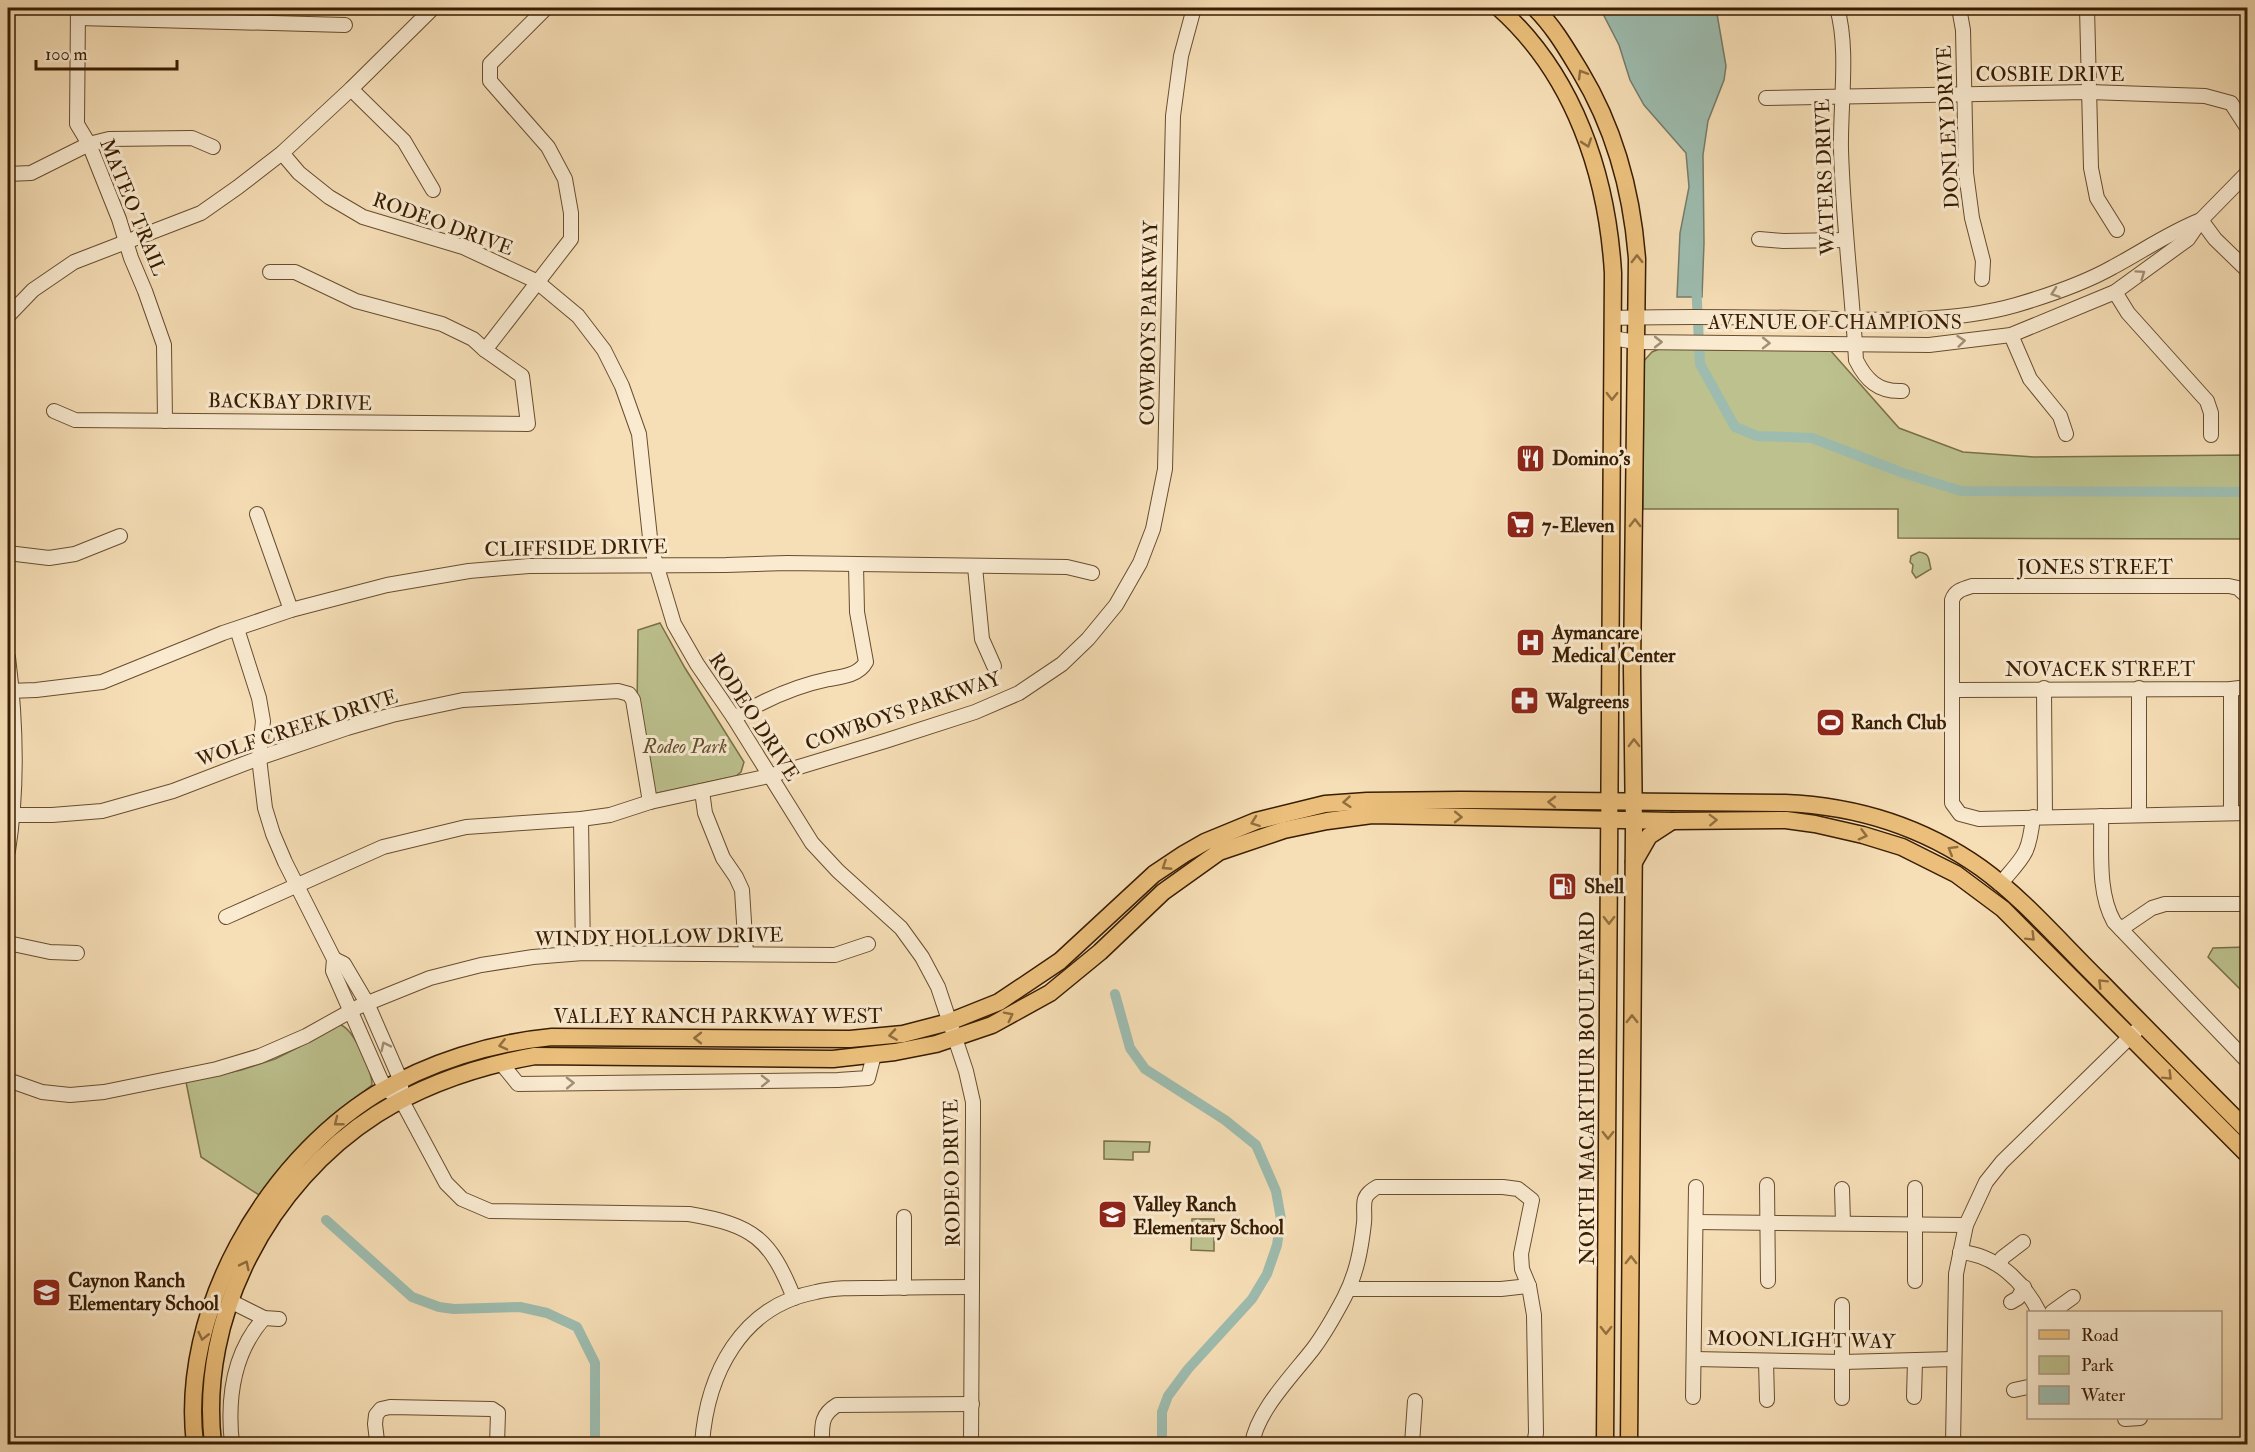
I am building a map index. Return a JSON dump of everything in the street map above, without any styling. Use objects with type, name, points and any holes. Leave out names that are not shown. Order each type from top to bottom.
[{"type":"main road","name":"NORTH MACARTHUR BOULEVARD","points":[[1499,8],[1539,49],[1559,79],[1585,137],[1604,202],[1611,238],[1613,318],[1605,1444]]},
{"type":"main road","points":[[1534,8],[1550,23],[1602,109],[1622,164],[1635,230],[1637,259],[1632,669],[1634,863],[1629,1444]]},
{"type":"main road","points":[[1611,582],[1634,582]]},
{"type":"main road","name":"VALLEY RANCH PARKWAY WEST","points":[[213,1444],[214,1371],[222,1327],[230,1301],[251,1254],[279,1208],[301,1179],[344,1138],[378,1114],[402,1101],[445,1080],[501,1063],[535,1056],[833,1059],[916,1048],[999,1002],[1060,961],[1154,874],[1184,854],[1227,841],[1327,820],[1372,815],[1400,808],[1610,802],[1809,804],[1898,824],[1948,847],[2000,884],[2049,930],[2247,1131]]},
{"type":"main road","points":[[1806,823],[1809,804]]},
{"type":"main road","name":"VALLEY RANCH PARKWAY WEST","points":[[1400,808],[1610,820],[1786,820],[1863,835],[1902,847],[1956,874],[1988,897],[2053,959],[2247,1155]]},
{"type":"main road","points":[[1634,863],[1649,836],[1671,821]]},
{"type":"main road","name":"VALLEY RANCH PARKWAY WEST","points":[[195,1444],[195,1392],[202,1338],[216,1292],[250,1225],[290,1168],[319,1137],[359,1106],[394,1085],[461,1055],[529,1040],[571,1038],[850,1040],[983,1029],[1050,993],[1100,952],[1163,892],[1227,841]]},
{"type":"main road","points":[[1988,897],[2000,884]]},
{"type":"main road","points":[[570,1055],[571,1038]]},
{"type":"main road","points":[[754,1058],[755,1039]]},
{"type":"street","points":[[8,316],[33,290],[74,262],[201,213],[282,153],[433,8]]},
{"type":"street","points":[[270,272],[295,272],[356,301],[442,324],[473,339],[485,350],[571,238],[571,213],[565,179],[548,147],[490,81],[490,64],[546,8]]},
{"type":"street","name":"COWBOYS PARKWAY","points":[[226,917],[383,847],[431,834],[466,827],[610,815],[650,802],[769,776],[975,712],[1019,693],[1062,664],[1088,639],[1116,605],[1140,563],[1156,521],[1165,469],[1173,116],[1181,56],[1194,8]]},
{"type":"street","name":"WATERS DRIVE","points":[[1837,8],[1842,51],[1841,153],[1845,240],[1856,360],[1870,382],[1882,389],[1902,391]]},
{"type":"street","name":"DONLEY DRIVE","points":[[1959,8],[1963,30],[1966,173],[1972,218],[1983,261],[1983,279]]},
{"type":"street","points":[[2087,8],[2091,168],[2097,198],[2118,230]]},
{"type":"street","points":[[78,13],[345,25]]},
{"type":"street","name":"MATEO TRAIL","points":[[78,13],[77,124],[89,144],[164,345],[165,421]]},
{"type":"street","points":[[351,89],[404,141],[433,190]]},
{"type":"street","name":"COSBIE DRIVE","points":[[1766,98],[2089,92],[2205,96],[2230,104],[2246,126]]},
{"type":"street","points":[[8,174],[31,173],[89,144],[109,139],[192,138],[213,147]]},
{"type":"street","name":"RODEO DRIVE","points":[[282,153],[299,173],[329,197],[363,217],[463,248],[536,281],[578,316],[604,350],[622,386],[639,434],[645,506],[655,566],[674,624],[697,664],[734,718],[812,843],[838,871],[909,937],[938,987],[966,1071],[973,1102],[971,1444]]},
{"type":"street","name":"AVENUE OF CHAMPIONS","points":[[1612,338],[1635,342],[1929,345],[2011,335],[2115,291],[2188,239],[2201,220],[2247,172]]},
{"type":"street","points":[[2201,220],[2215,239],[2247,271]]},
{"type":"street","name":"AVENUE OF CHAMPIONS","points":[[1613,318],[1710,315],[1893,320],[1935,318],[2013,306],[2088,280],[2176,230],[2201,220]]},
{"type":"street","points":[[1759,239],[1845,240]]},
{"type":"street","points":[[2115,291],[2128,314],[2207,401],[2211,413],[2211,435]]},
{"type":"street","points":[[2011,335],[2030,379],[2060,416],[2066,434]]},
{"type":"street","name":"BACKBAY DRIVE","points":[[54,411],[75,420],[528,424],[522,376],[485,350]]},
{"type":"street","points":[[257,514],[291,610]]},
{"type":"street","points":[[8,554],[49,558],[75,554],[120,536]]},
{"type":"street","name":"CLIFFSIDE DRIVE","points":[[9,691],[102,682],[291,610],[387,585],[469,571],[529,566],[787,563],[1067,567],[1092,573]]},
{"type":"street","points":[[734,718],[772,697],[820,681],[848,675],[863,668],[866,662],[857,612],[856,565]]},
{"type":"street","points":[[975,567],[982,639],[994,666]]},
{"type":"street","name":"JONES STREET","points":[[1953,690],[1952,600],[1961,589],[1972,586],[2229,586],[2243,592]]},
{"type":"street","points":[[237,629],[259,698],[263,721],[259,758],[265,808],[273,834],[334,959],[333,971],[350,1011],[394,1085],[446,1183],[462,1199],[490,1211],[689,1214],[717,1219],[740,1227],[757,1237],[772,1252],[781,1266],[794,1298]]},
{"type":"street","points":[[8,657],[9,691],[14,717],[14,815],[8,851]]},
{"type":"street","name":"NOVACEK STREET","points":[[1953,690],[2231,689],[2247,687]]},
{"type":"street","points":[[2000,884],[2025,856],[2039,817],[2044,688]]},
{"type":"street","points":[[2139,688],[2139,815]]},
{"type":"street","points":[[2231,689],[2231,813]]},
{"type":"street","points":[[1953,690],[1952,803],[1960,814],[1979,819],[2247,813]]},
{"type":"street","name":"WOLF CREEK DRIVE","points":[[14,815],[102,812],[173,791],[259,758],[392,715],[463,700],[618,691],[629,694],[633,700],[650,802]]},
{"type":"street","points":[[702,791],[705,813],[723,858],[742,891],[746,954]]},
{"type":"street","points":[[2101,816],[2104,895],[2107,909],[2114,922],[2247,1062]]},
{"type":"street","points":[[581,819],[583,953]]},
{"type":"street","points":[[2121,929],[2152,908],[2165,904],[2247,904]]},
{"type":"street","points":[[8,943],[50,952],[77,953]]},
{"type":"street","name":"WINDY HOLLOW DRIVE","points":[[8,1080],[42,1092],[70,1095],[104,1092],[217,1069],[260,1056],[306,1036],[367,1003],[430,978],[481,965],[533,957],[583,953],[835,955],[868,944]]},
{"type":"street","points":[[334,959],[344,964],[367,1003],[394,1085]]},
{"type":"street","points":[[1953,1444],[1955,1284],[1966,1225],[1986,1182],[2002,1162],[2143,1025]]},
{"type":"street","points":[[501,1063],[518,1083],[838,1080],[868,1078],[874,1055]]},
{"type":"street","points":[[1767,1185],[1768,1281]]},
{"type":"street","points":[[1252,1444],[1254,1429],[1265,1410],[1315,1346],[1349,1289],[1358,1267],[1365,1199],[1370,1191],[1381,1187],[1518,1189],[1532,1200],[1521,1254],[1522,1269],[1529,1286],[1534,1325],[1536,1433],[1533,1444]]},
{"type":"street","name":"MOONLIGHT WAY","points":[[1696,1187],[1694,1359],[1843,1362],[1953,1359]]},
{"type":"street","points":[[1915,1188],[1915,1281]]},
{"type":"street","points":[[1842,1189],[1843,1223]]},
{"type":"street","points":[[904,1217],[904,1287]]},
{"type":"street","points":[[1696,1222],[1966,1225]]},
{"type":"street","points":[[2000,1266],[2002,1258],[2023,1242]]},
{"type":"street","points":[[1960,1252],[1974,1253],[2000,1266],[2016,1278],[2038,1311]]},
{"type":"street","points":[[1349,1289],[1501,1289],[1529,1286]]},
{"type":"street","points":[[702,1444],[704,1417],[728,1352],[751,1325],[769,1310],[794,1298],[846,1288],[972,1287]]},
{"type":"street","points":[[2011,1302],[2018,1298],[2024,1287]]},
{"type":"street","points":[[2053,1311],[2073,1297]]},
{"type":"street","points":[[230,1301],[264,1318],[279,1319]]},
{"type":"street","points":[[1842,1305],[1842,1398]]},
{"type":"street","points":[[232,1444],[230,1407],[237,1367],[247,1339],[264,1318]]},
{"type":"street","points":[[1694,1359],[1694,1397]]},
{"type":"street","points":[[1766,1361],[1767,1400]]},
{"type":"street","points":[[1914,1397],[1915,1361]]},
{"type":"street","points":[[2014,1390],[2027,1386]]},
{"type":"street","points":[[1412,1444],[1415,1401]]},
{"type":"street","points":[[822,1444],[822,1422],[828,1410],[837,1405],[972,1404]]},
{"type":"street","points":[[381,1444],[377,1441],[376,1414],[381,1408],[390,1407],[492,1408],[498,1413],[497,1444]]},
{"type":"green space","points":[[1659,349],[1830,350],[1899,428],[1963,452],[2034,457],[2247,455],[2247,539],[1898,538],[1898,509],[1643,509],[1642,363],[1652,352]]},
{"type":"green space","points":[[1919,552],[1927,556],[1931,569],[1916,578],[1910,562],[1911,556]]},
{"type":"green space","name":"Rodeo Park","points":[[660,623],[685,668],[744,762],[741,772],[736,776],[654,794],[637,710],[638,630]]},
{"type":"green space","points":[[2248,947],[2247,996],[2208,957],[2213,948]]},
{"type":"green space","points":[[341,1025],[346,1028],[361,1052],[369,1070],[372,1085],[330,1117],[303,1142],[259,1195],[201,1157],[186,1082],[241,1070],[275,1059],[335,1026]]},
{"type":"green space","points":[[1104,1141],[1150,1142],[1149,1152],[1133,1152],[1133,1160],[1104,1159]]},
{"type":"green space","points":[[1192,1219],[1214,1219],[1214,1251],[1191,1250]]},
{"type":"water","points":[[1600,8],[1716,8],[1726,66],[1724,80],[1708,121],[1703,155],[1702,297],[1677,297],[1680,233],[1689,187],[1686,153],[1644,105],[1630,80],[1619,45]]},
{"type":"waterway","points":[[1696,282],[1700,364],[1735,427],[1757,436],[1812,438],[1903,473],[1961,491],[2248,492]]},
{"type":"waterway","points":[[1115,994],[1130,1048],[1145,1069],[1225,1120],[1256,1145],[1276,1191],[1281,1219],[1277,1245],[1267,1274],[1252,1299],[1188,1369],[1168,1396],[1162,1412],[1162,1444]]},
{"type":"waterway","points":[[326,1220],[412,1297],[439,1307],[454,1309],[520,1307],[547,1313],[577,1327],[595,1363],[595,1444]]},
{"type":"place","name":"Domino's","points":[[1531,458]]},
{"type":"place","name":"7-Eleven","points":[[1521,525]]},
{"type":"place","name":"Aymancare Medical Center","points":[[1531,643]]},
{"type":"place","name":"Walgreens","points":[[1525,701]]},
{"type":"place","name":"Ranch Club","points":[[1830,722]]},
{"type":"place","name":"Shell","points":[[1563,886]]},
{"type":"place","name":"Valley Ranch Elementary School","points":[[1112,1215]]},
{"type":"place","name":"Caynon Ranch Elementary School","points":[[47,1292]]}]
